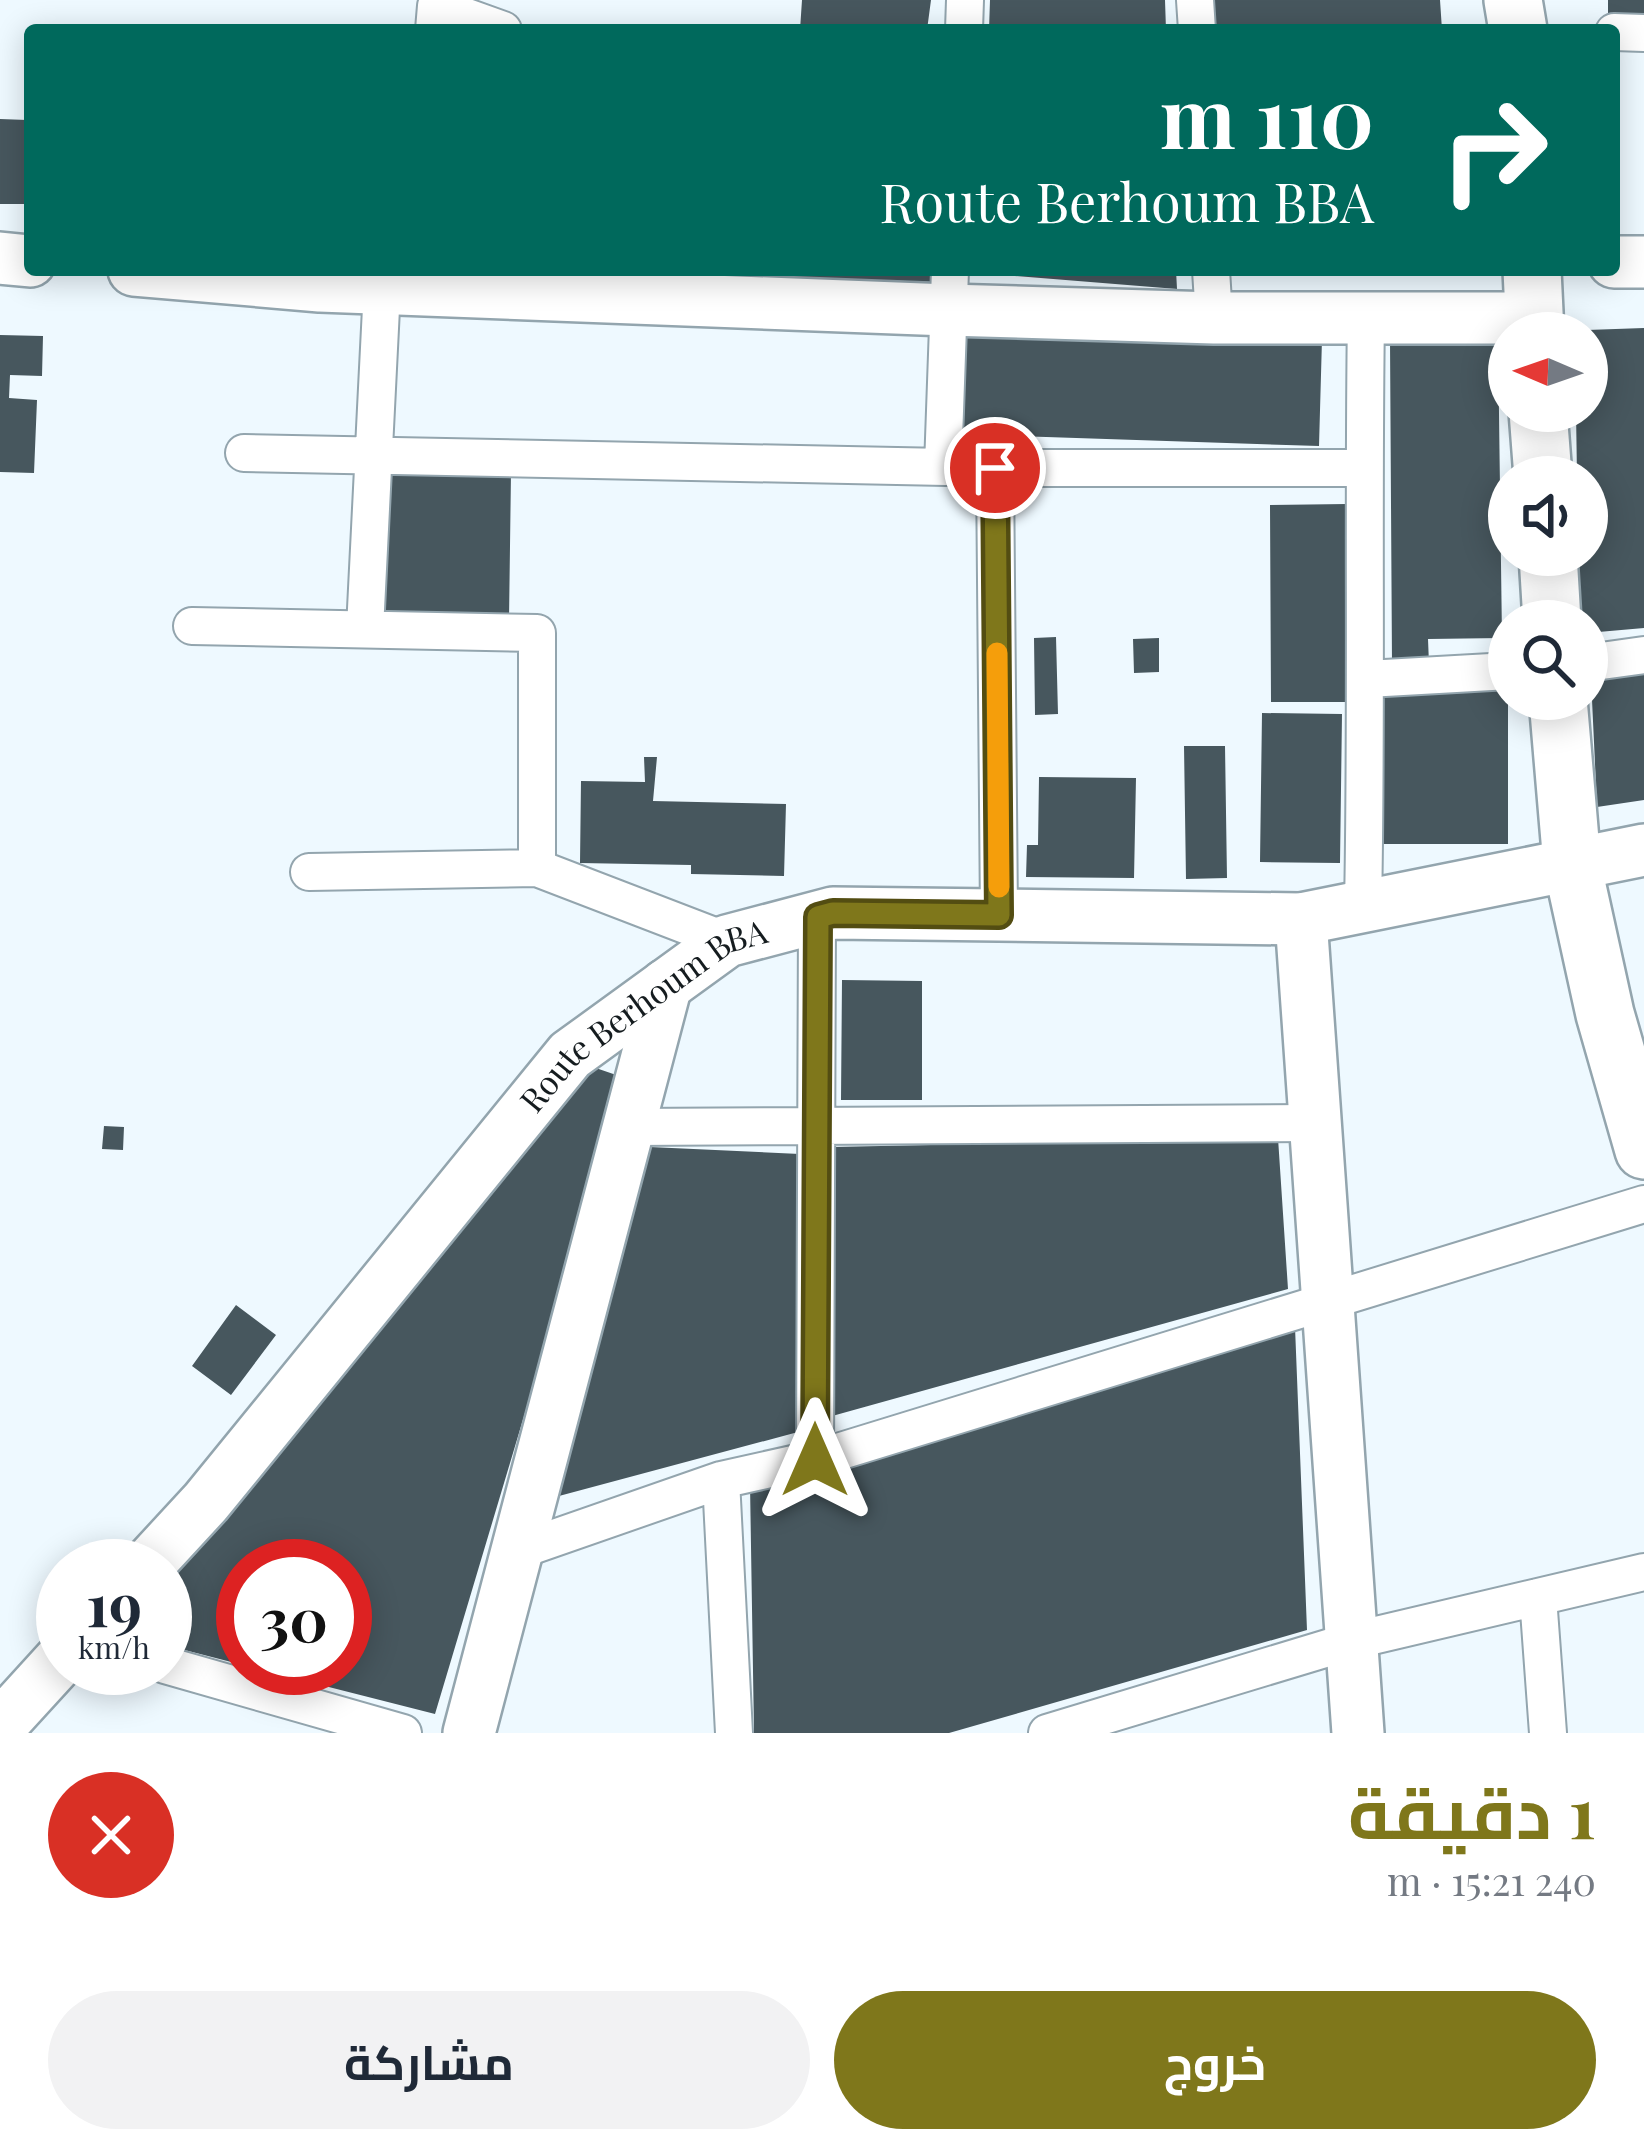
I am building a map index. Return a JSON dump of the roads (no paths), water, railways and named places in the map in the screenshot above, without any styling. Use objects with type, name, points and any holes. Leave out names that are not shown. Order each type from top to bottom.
[{"type":"main road","points":[[1560,720],[1572,864],[1605,1014],[1644,1150]]},
{"type":"street","points":[[434,24],[436,6],[486,24]]},
{"type":"street","points":[[259,276],[405,283],[1213,294],[1366,317],[1534,307]]},
{"type":"street","points":[[364,629],[376,456],[405,283]]},
{"type":"street","points":[[943,467],[949,290]]},
{"type":"street","points":[[1363,907],[1366,317]]},
{"type":"street","points":[[244,453],[995,468],[1364,469]]},
{"type":"street","points":[[995,468],[999,915]]},
{"type":"street","points":[[192,626],[537,633],[537,868]]},
{"type":"street","points":[[1608,660],[1644,655]]},
{"type":"street","points":[[1367,679],[1488,672]]},
{"type":"street","name":"Route Berhoum BBA","points":[[172,1539],[569,1054],[727,941],[833,913],[1301,919],[1644,850]]},
{"type":"street","points":[[309,872],[537,868],[727,941]]},
{"type":"street","points":[[815,1460],[818,917]]},
{"type":"street","points":[[1301,919],[1358,1733]]},
{"type":"street","points":[[469,1733],[666,985]]},
{"type":"street","points":[[629,1127],[1316,1123]]},
{"type":"street","points":[[518,1551],[721,1480],[815,1460],[1644,1204]]},
{"type":"street","points":[[721,1480],[734,1733]]},
{"type":"street","points":[[1047,1733],[1138,1720],[1352,1641],[1644,1572]]},
{"type":"street","points":[[1538,1597],[1548,1733]]},
{"type":"street","points":[[192,1673],[404,1733]]},
{"type":"street","points":[[0,1726],[36,1687]]}]
